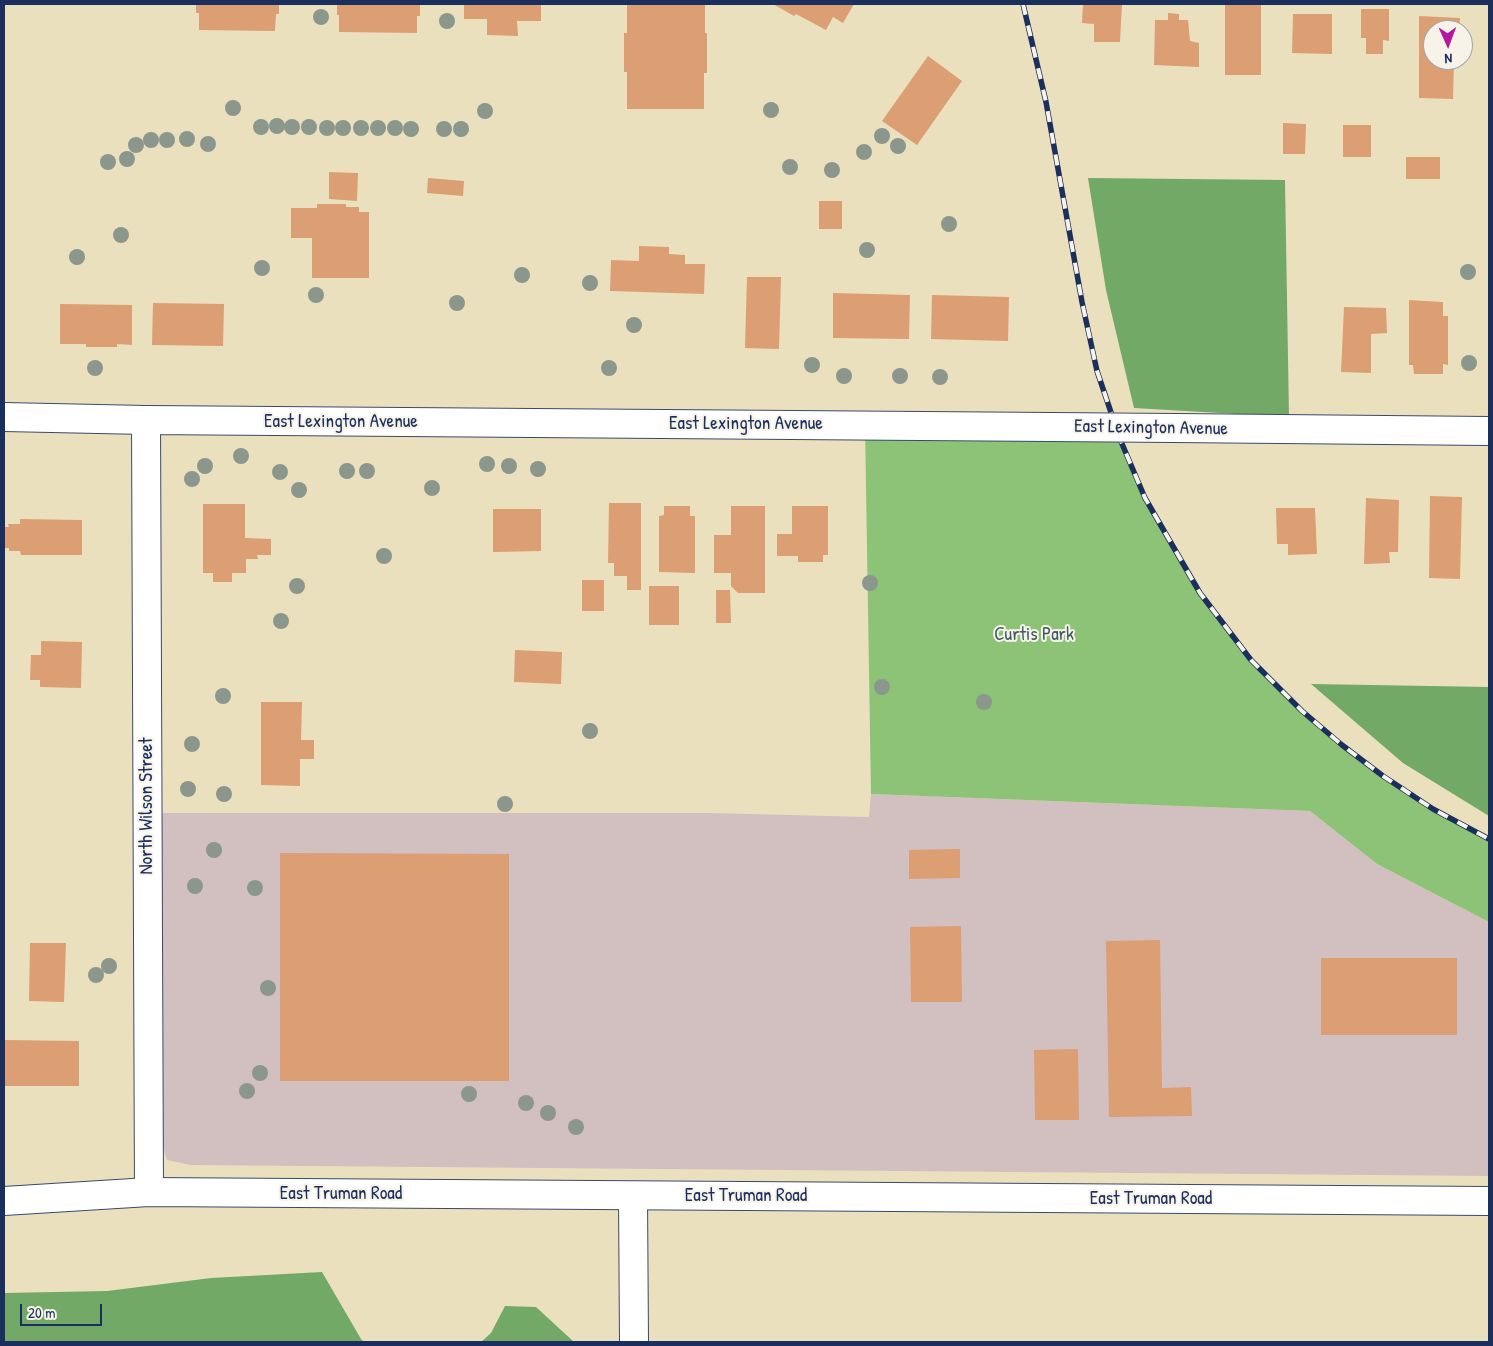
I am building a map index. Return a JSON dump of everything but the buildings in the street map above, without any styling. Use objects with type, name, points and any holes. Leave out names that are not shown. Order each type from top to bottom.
[{"type":"street","name":"East Lexington Avenue","points":[[4,417],[146,420],[1489,431]]},
{"type":"street","name":"North Wilson Street","points":[[146,420],[149,1192]]},
{"type":"street","name":"East Truman Road","points":[[4,1201],[149,1192],[1489,1201]]},
{"type":"street","points":[[633,1196],[634,1342]]},
{"type":"shaded area","points":[[871,794],[1310,811],[1377,864],[1489,922],[1489,1176],[190,1165],[167,1160],[159,1135],[161,813],[711,813],[869,817]]},
{"type":"green space","points":[[1088,178],[1285,180],[1289,417],[1134,408],[1106,290]]},
{"type":"green space","name":"Curtis Park","points":[[865,425],[1120,439],[1145,498],[1200,593],[1251,660],[1342,745],[1383,776],[1433,809],[1489,839],[1489,922],[1377,864],[1310,811],[871,794]]},
{"type":"green space","points":[[1311,684],[1489,687],[1489,816],[1403,763]]},
{"type":"green space","points":[[322,1272],[364,1342],[4,1342],[4,1293],[107,1291],[211,1278]]},
{"type":"green space","points":[[505,1306],[536,1307],[574,1342],[481,1342],[491,1333]]},
{"type":"railway","points":[[1023,4],[1046,102],[1082,302],[1097,371],[1120,439],[1145,498],[1200,593],[1251,660],[1302,711],[1383,776],[1433,809],[1489,839]]}]
